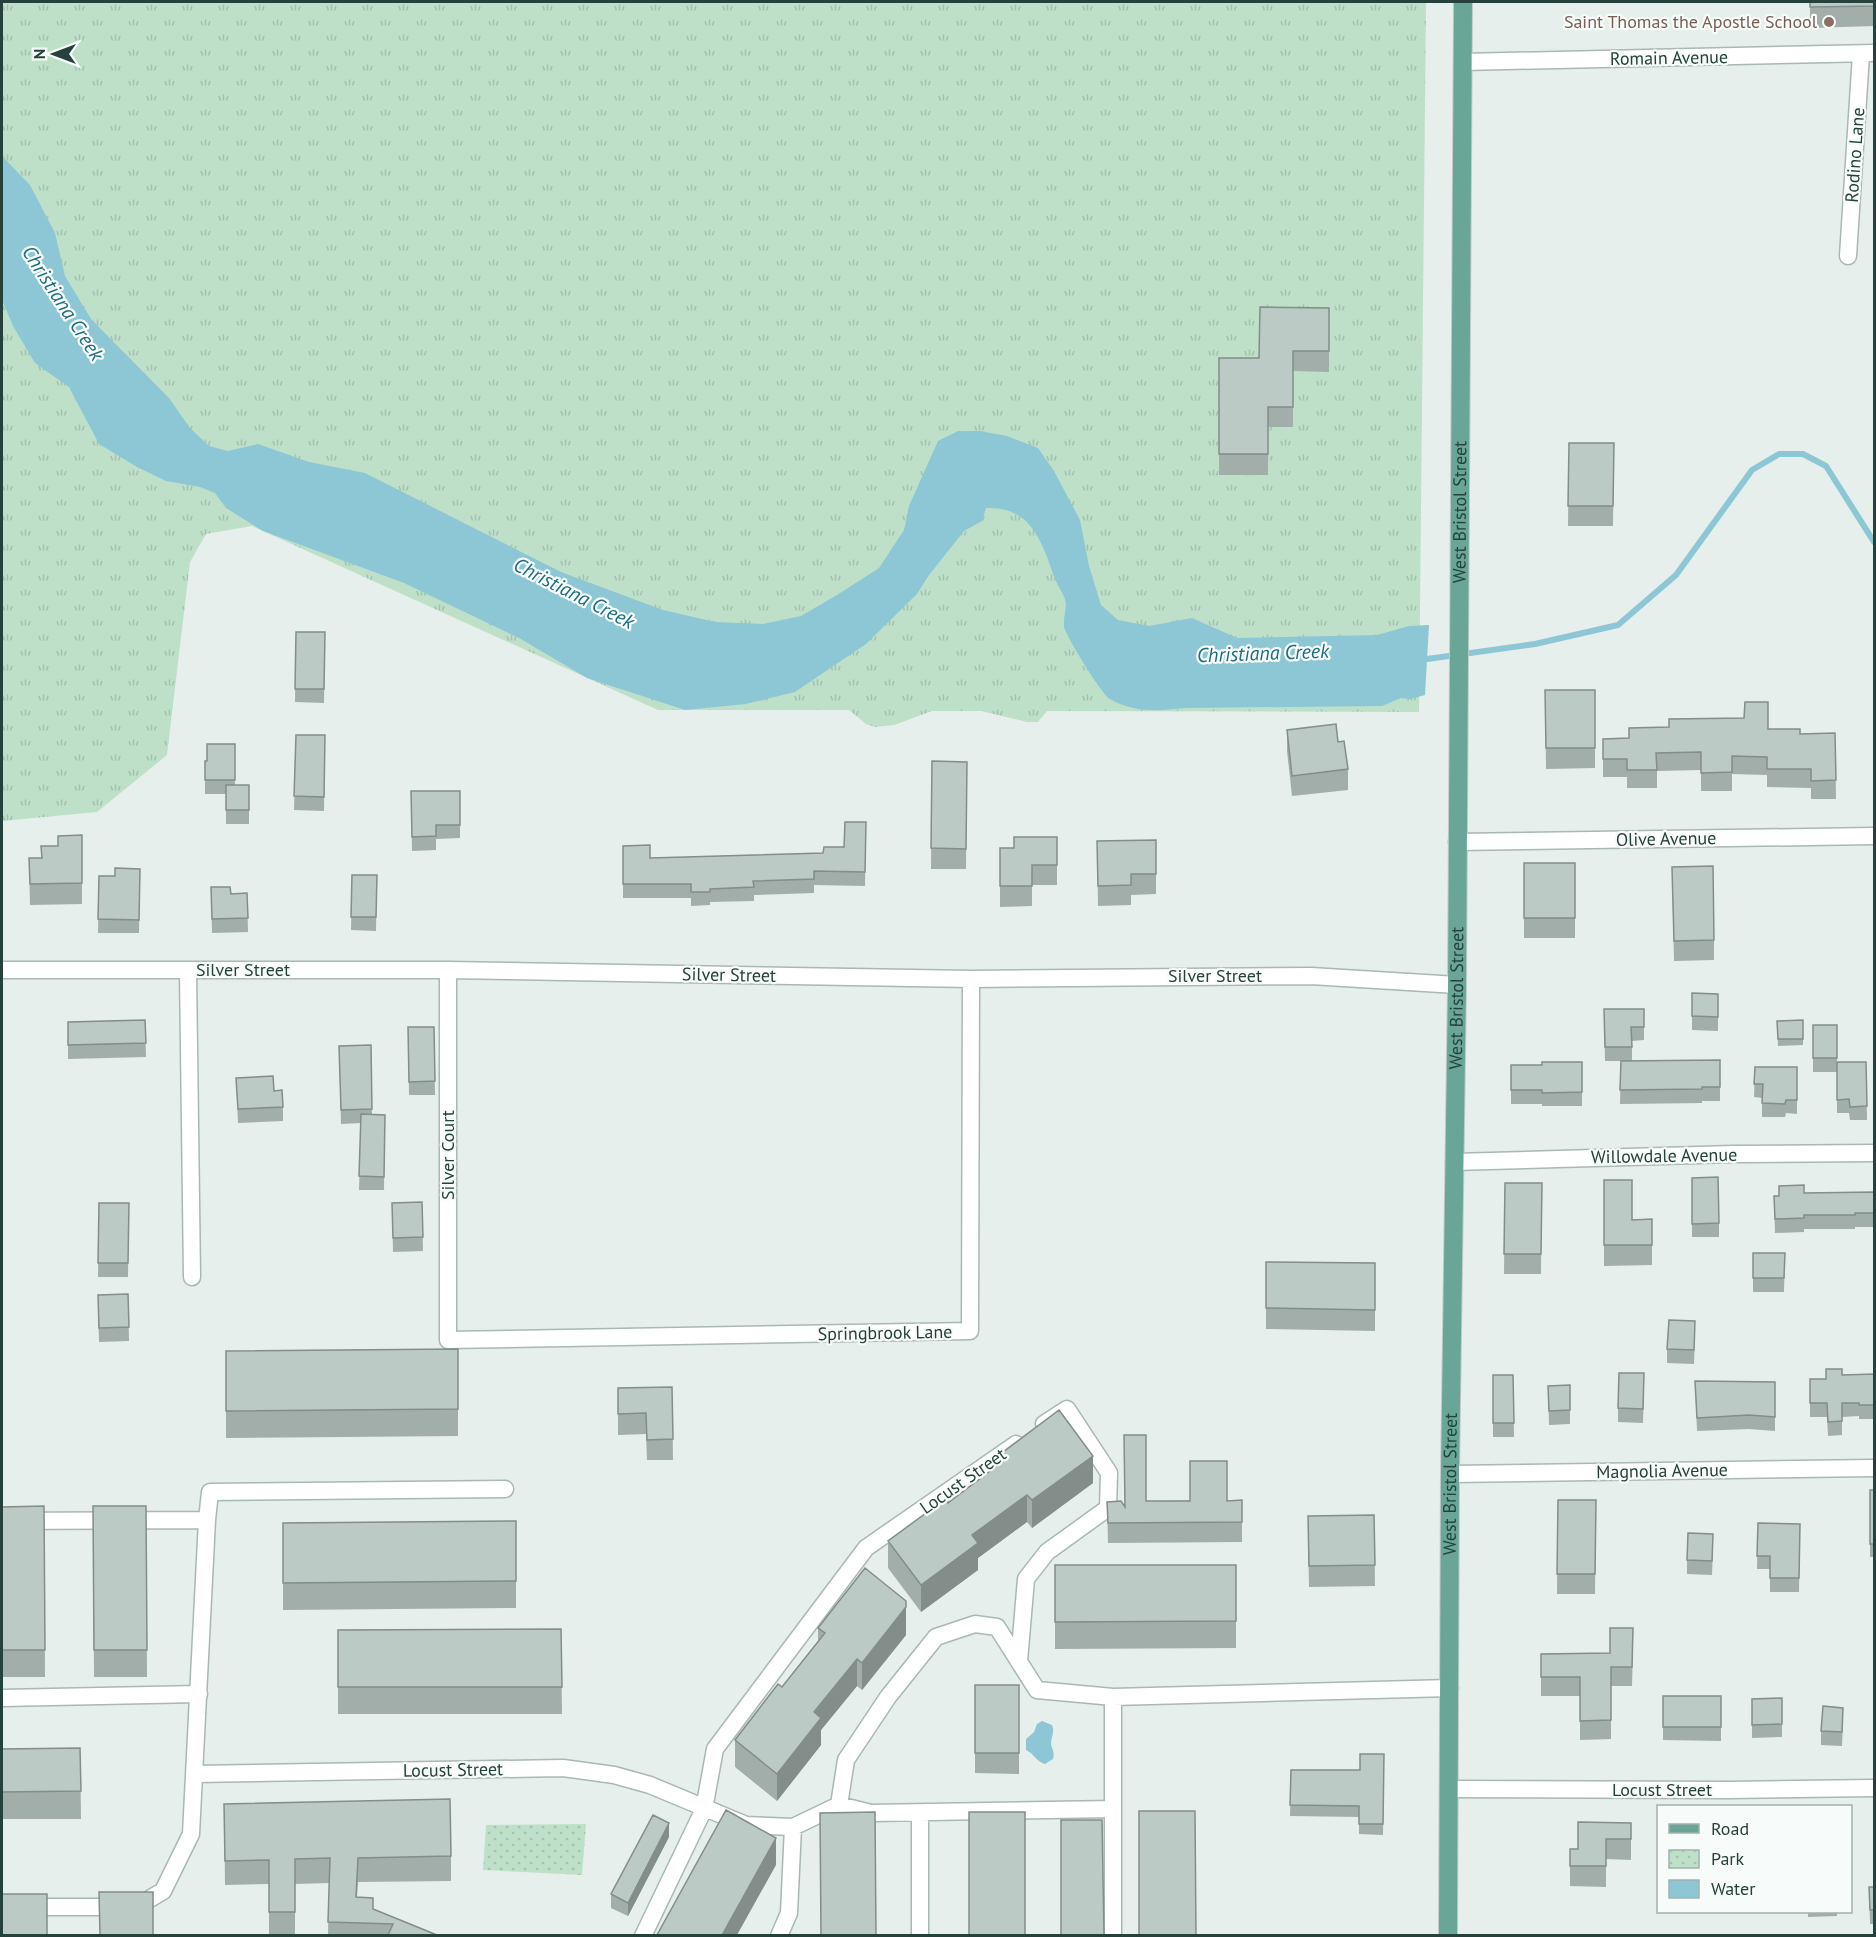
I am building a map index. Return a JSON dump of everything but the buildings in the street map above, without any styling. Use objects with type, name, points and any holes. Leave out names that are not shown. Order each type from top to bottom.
[{"type":"main road","name":"West Bristol Street","points":[[1448,1935],[1463,2]]},
{"type":"street","name":"Romain Avenue","points":[[1463,62],[1868,54]]},
{"type":"street","name":"Rodino Lane","points":[[1848,256],[1868,54]]},
{"type":"street","name":"Olive Avenue","points":[[1457,842],[1875,836]]},
{"type":"street","name":"Silver Street","points":[[2,970],[448,970],[971,978],[1311,976],[1457,985]]},
{"type":"street","name":"Silver Court","points":[[448,970],[448,1340]]},
{"type":"street","points":[[188,971],[192,1277]]},
{"type":"street","name":"Springbrook Lane","points":[[448,1340],[970,1331],[971,978]]},
{"type":"street","name":"Willowdale Avenue","points":[[1454,1162],[1733,1154],[1875,1153]]},
{"type":"street","name":"Locust Street","points":[[643,1935],[704,1809],[715,1749],[866,1548],[1067,1409],[1109,1473],[1108,1508],[1047,1552],[1026,1579],[1019,1661]]},
{"type":"street","name":"Magnolia Avenue","points":[[1450,1474],[1875,1468]]},
{"type":"street","points":[[2,1907],[136,1906],[163,1891],[191,1834],[210,1492],[505,1489]]},
{"type":"street","points":[[2,1521],[207,1520]]},
{"type":"street","points":[[1113,1809],[871,1813],[839,1805],[846,1760],[888,1696],[936,1637],[975,1624],[997,1627],[1037,1690],[1113,1696],[1450,1688]]},
{"type":"street","points":[[2,1698],[199,1694]]},
{"type":"street","points":[[1113,1696],[1113,1935]]},
{"type":"street","name":"Locust Street","points":[[195,1774],[563,1768],[614,1775],[650,1785],[746,1825],[794,1827],[839,1805]]},
{"type":"street","name":"Locust Street","points":[[1449,1790],[1875,1788]]},
{"type":"street","points":[[920,1813],[920,1935]]},
{"type":"street","points":[[779,1935],[789,1912],[794,1827]]},
{"type":"green space","points":[[2,2],[1426,2],[1419,712],[1047,711],[1038,722],[1027,722],[981,711],[932,711],[894,725],[875,727],[866,724],[849,710],[658,710],[252,526],[206,534],[190,562],[167,755],[97,812],[2,821]]},
{"type":"green space","points":[[586,1824],[582,1875],[483,1870],[486,1825]]},
{"type":"water","points":[[2,156],[30,185],[55,233],[65,276],[91,319],[169,398],[190,428],[209,446],[228,451],[258,444],[309,462],[365,473],[561,572],[663,610],[715,622],[763,624],[801,616],[879,568],[904,530],[909,506],[938,441],[958,431],[980,431],[1007,436],[1038,448],[1054,471],[1080,520],[1089,566],[1101,605],[1118,620],[1149,626],[1192,618],[1237,638],[1377,635],[1409,626],[1429,625],[1425,695],[1410,699],[1401,698],[1382,706],[1156,710],[1137,709],[1119,704],[1110,699],[1100,687],[1066,633],[1064,624],[1066,607],[1063,594],[1033,529],[1014,513],[1002,509],[986,508],[982,521],[964,531],[917,594],[866,644],[795,692],[746,704],[685,710],[587,678],[519,638],[404,583],[263,531],[226,508],[215,493],[200,487],[166,481],[99,444],[69,387],[35,363],[13,326],[2,300]]},
{"type":"water","points":[[1042,1721],[1052,1725],[1053,1730],[1051,1744],[1053,1759],[1045,1764],[1026,1750],[1026,1739]]},
{"type":"waterway","name":"Christiana Creek","points":[[1420,660],[1535,644],[1618,625],[1676,575],[1752,470],[1779,454],[1803,454],[1826,466],[1874,542]]},
{"type":"place","name":"Saint Thomas the Apostle School","points":[[1829,22]]}]
